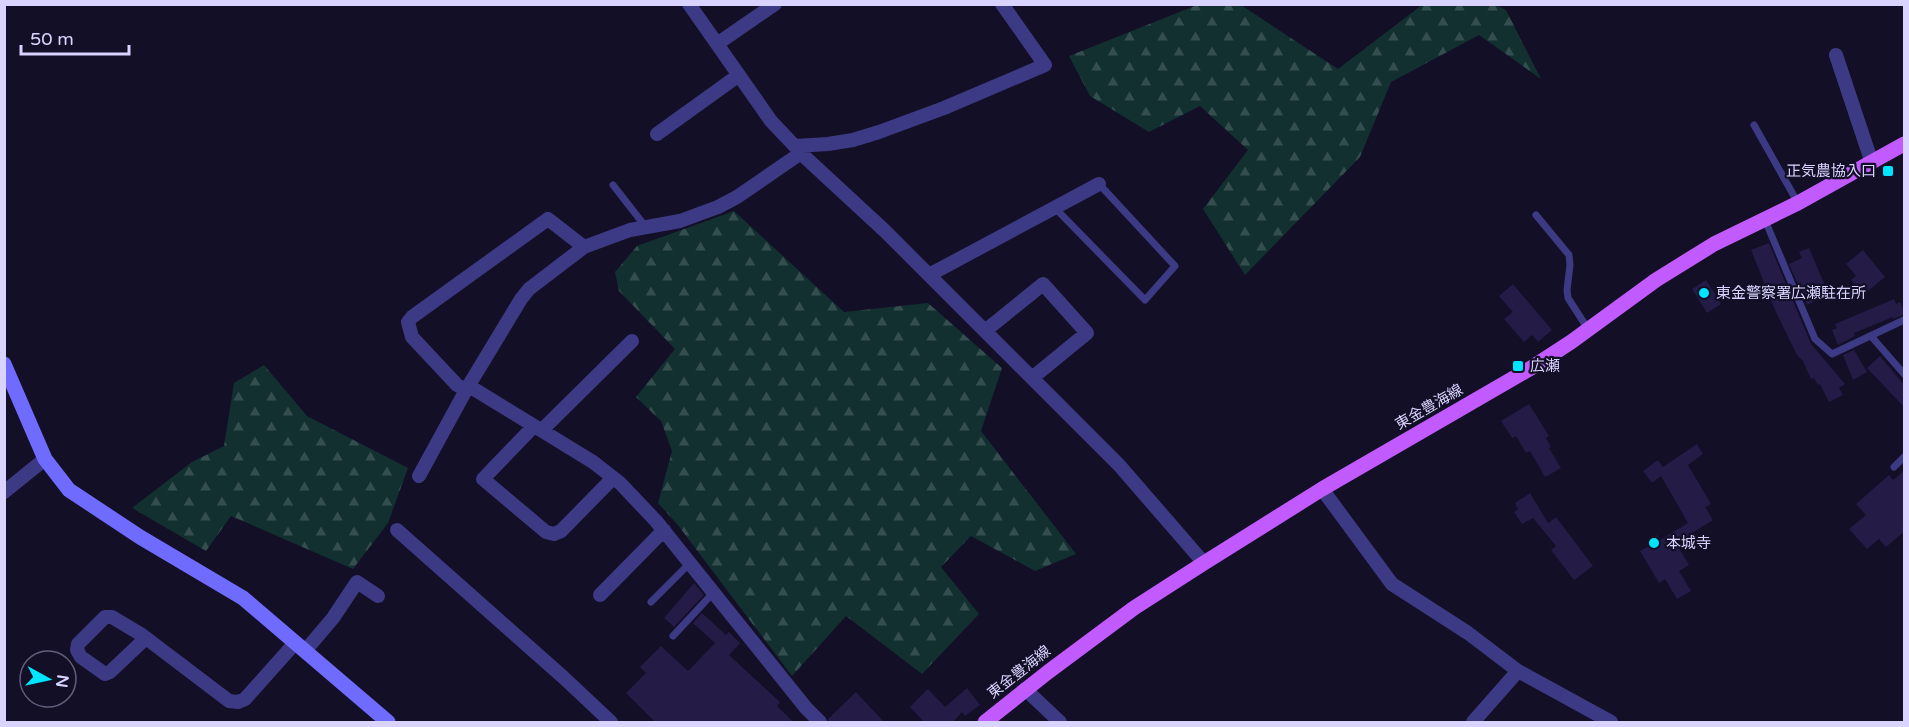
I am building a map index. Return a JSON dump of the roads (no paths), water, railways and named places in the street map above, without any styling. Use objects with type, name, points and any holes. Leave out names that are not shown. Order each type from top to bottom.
[{"type":"main road","name":"東金豊海線","points":[[985,723],[1025,689],[1134,608],[1204,563],[1322,489],[1531,368],[1656,280],[1714,244],[1797,203],[1905,144]]},
{"type":"street","points":[[689,4],[771,121],[798,150],[885,231],[1119,465],[1204,563]]},
{"type":"street","points":[[717,44],[775,4]]},
{"type":"street","points":[[419,476],[467,388],[521,298],[529,289],[584,247],[645,226],[680,221],[718,207],[737,197],[798,150],[853,140],[879,132],[944,108],[1045,65],[1002,4]]},
{"type":"street","points":[[1836,55],[1872,163]]},
{"type":"street","points":[[657,134],[739,75]]},
{"type":"street","points":[[929,275],[1099,184]]},
{"type":"street","points":[[584,247],[548,219],[412,317],[408,322],[412,337],[457,385],[467,388],[538,428],[593,462],[613,478],[664,530],[820,723]]},
{"type":"street","points":[[985,332],[1043,284],[1087,333],[1032,378]]},
{"type":"street","points":[[613,478],[561,531],[554,534],[546,532],[483,479],[632,341]]},
{"type":"street","points":[[4,364],[45,459],[69,490],[140,537],[243,598],[388,723]]},
{"type":"street","points":[[4,492],[45,459]]},
{"type":"street","points":[[1322,489],[1392,584],[1468,633],[1518,671],[1611,723]]},
{"type":"street","points":[[397,530],[563,677],[611,723]]},
{"type":"street","points":[[600,595],[664,530]]},
{"type":"street","points":[[146,638],[105,674],[81,657],[77,650],[78,644],[105,617],[112,616],[146,638],[229,701],[238,702],[245,699],[333,618],[357,582],[378,596]]},
{"type":"street","points":[[1473,723],[1518,671]]},
{"type":"street","points":[[1025,689],[1060,723]]},
{"type":"lane","points":[[1754,125],[1797,203]]},
{"type":"lane","points":[[1055,208],[1145,300],[1175,266],[1099,184]]},
{"type":"lane","points":[[614,185],[645,226]]},
{"type":"lane","points":[[1536,215],[1569,255],[1567,290],[1569,298],[1588,329]]},
{"type":"lane","points":[[1764,219],[1815,339],[1832,354],[1905,320]]},
{"type":"lane","points":[[1871,336],[1905,374]]},
{"type":"lane","points":[[1894,467],[1905,457]]},
{"type":"lane","points":[[651,602],[690,563]]},
{"type":"lane","points":[[673,636],[714,592]]},
{"type":"place","name":"正気農協入口","points":[[1888,171]]},
{"type":"place","name":"東金警察署広瀬駐在所","points":[[1704,293]]},
{"type":"place","name":"広瀬","points":[[1518,366]]},
{"type":"place","name":"本城寺","points":[[1654,543]]}]
